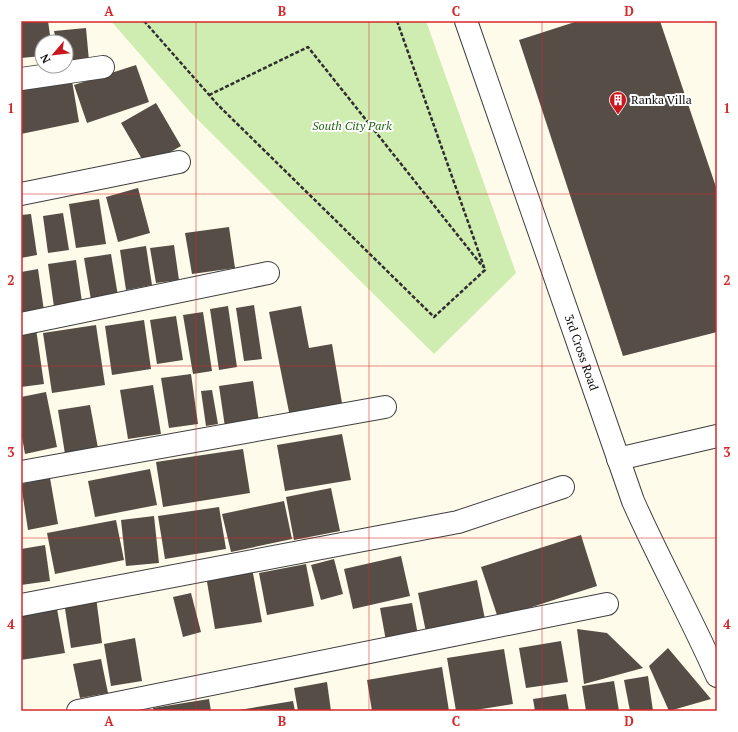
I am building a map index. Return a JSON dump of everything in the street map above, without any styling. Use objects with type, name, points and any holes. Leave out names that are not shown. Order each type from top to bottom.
[{"type":"street","name":"3rd Cross Road","points":[[466,21],[618,459],[648,536],[695,626],[717,676]]},
{"type":"street","points":[[21,79],[103,67]]},
{"type":"street","points":[[21,194],[179,162]]},
{"type":"street","points":[[21,324],[268,273]]},
{"type":"street","points":[[21,472],[385,407]]},
{"type":"street","points":[[618,459],[717,436]]},
{"type":"street","points":[[21,605],[458,522],[563,487]]},
{"type":"street","points":[[78,711],[608,604]]},
{"type":"path","points":[[144,21],[209,95],[434,316],[485,270]]},
{"type":"path","points":[[397,21],[485,270]]},
{"type":"path","points":[[209,95],[308,47],[485,270]]},
{"type":"green space","name":"South City Park","points":[[111,21],[426,21],[516,273],[434,354],[191,113]]},
{"type":"building","points":[[21,21],[48,21],[50,34],[34,34],[34,57],[21,58]]},
{"type":"building","name":"Ranka Villa","points":[[578,21],[660,21],[717,190],[717,332],[623,356],[519,40]]},
{"type":"building","points":[[86,28],[89,61],[74,62],[74,34],[55,34],[54,31]]},
{"type":"building","points":[[136,65],[149,102],[87,123],[74,85]]},
{"type":"building","points":[[72,81],[79,122],[21,134],[21,90]]},
{"type":"building","points":[[156,103],[181,146],[146,166],[121,123]]},
{"type":"building","points":[[138,188],[150,233],[118,242],[106,197]]},
{"type":"building","points":[[99,199],[106,244],[76,248],[69,204]]},
{"type":"building","points":[[63,213],[69,250],[48,253],[43,216]]},
{"type":"building","points":[[31,214],[37,255],[21,258],[21,215]]},
{"type":"building","points":[[229,227],[235,268],[192,274],[185,233]]},
{"type":"building","points":[[174,245],[179,280],[156,283],[150,248]]},
{"type":"building","points":[[146,246],[152,285],[126,290],[120,250]]},
{"type":"building","points":[[111,254],[118,296],[91,300],[84,258]]},
{"type":"building","points":[[76,260],[82,302],[54,307],[48,264]]},
{"type":"building","points":[[38,269],[44,311],[22,314],[21,272]]},
{"type":"building","points":[[254,305],[262,359],[244,361],[236,308]]},
{"type":"building","points":[[228,306],[237,367],[219,370],[210,309]]},
{"type":"building","points":[[301,306],[309,348],[332,344],[343,409],[290,417],[269,312]]},
{"type":"building","points":[[203,312],[212,371],[193,374],[183,315]]},
{"type":"building","points":[[176,316],[183,360],[157,364],[150,320]]},
{"type":"building","points":[[144,320],[151,369],[112,375],[105,326]]},
{"type":"building","points":[[96,325],[105,385],[52,393],[43,333]]},
{"type":"building","points":[[36,329],[44,384],[21,387],[21,331]]},
{"type":"building","points":[[191,374],[198,424],[169,428],[161,378]]},
{"type":"building","points":[[253,381],[259,422],[225,427],[219,386]]},
{"type":"building","points":[[153,385],[161,434],[128,439],[120,390]]},
{"type":"building","points":[[212,390],[218,424],[206,426],[201,391]]},
{"type":"building","points":[[46,392],[57,447],[25,454],[21,432],[21,397]]},
{"type":"building","points":[[90,405],[98,448],[65,454],[58,410]]},
{"type":"building","points":[[342,434],[351,480],[285,491],[277,445]]},
{"type":"building","points":[[243,449],[250,493],[163,507],[156,462]]},
{"type":"building","points":[[150,469],[157,505],[95,517],[88,481]]},
{"type":"building","points":[[50,478],[58,524],[28,530],[21,484]]},
{"type":"building","points":[[331,488],[340,531],[294,540],[286,497]]},
{"type":"building","points":[[284,501],[292,539],[231,552],[222,514]]},
{"type":"building","points":[[219,507],[226,549],[165,559],[158,516]]},
{"type":"building","points":[[154,516],[159,563],[126,566],[121,520]]},
{"type":"building","points":[[116,520],[124,560],[55,574],[47,533]]},
{"type":"building","points":[[581,535],[597,586],[498,618],[481,567]]},
{"type":"building","points":[[45,545],[50,581],[21,585],[21,549]]},
{"type":"building","points":[[401,556],[410,596],[353,609],[344,569]]},
{"type":"building","points":[[334,559],[343,594],[321,600],[311,565]]},
{"type":"building","points":[[306,564],[314,606],[267,615],[259,573]]},
{"type":"building","points":[[252,568],[262,622],[215,629],[206,576]]},
{"type":"building","points":[[477,580],[486,624],[427,637],[418,593]]},
{"type":"building","points":[[191,593],[201,632],[183,637],[173,597]]},
{"type":"building","points":[[96,597],[102,643],[71,648],[64,602]]},
{"type":"building","points":[[412,603],[418,635],[386,641],[380,608]]},
{"type":"building","points":[[57,609],[65,653],[21,660],[21,615]]},
{"type":"building","points":[[577,629],[607,633],[643,668],[584,684]]},
{"type":"building","points":[[135,638],[142,681],[111,686],[104,644]]},
{"type":"building","points":[[561,641],[568,682],[526,688],[519,648]]},
{"type":"building","points":[[668,648],[711,699],[669,711],[649,666]]},
{"type":"building","points":[[504,649],[513,704],[469,711],[456,711],[447,658]]},
{"type":"building","points":[[101,659],[108,693],[80,698],[73,664]]},
{"type":"building","points":[[442,667],[449,711],[372,711],[367,680]]},
{"type":"building","points":[[648,676],[653,711],[630,711],[624,680]]},
{"type":"building","points":[[614,681],[619,711],[586,711],[582,686]]},
{"type":"building","points":[[327,682],[331,711],[298,711],[294,688]]},
{"type":"building","points":[[566,694],[569,711],[535,711],[533,699]]},
{"type":"building","points":[[209,699],[211,711],[154,711],[153,708]]},
{"type":"building","points":[[293,701],[295,711],[239,711],[239,710]]},
{"type":"place","name":"Ranka Villa","points":[[618,115]]}]
